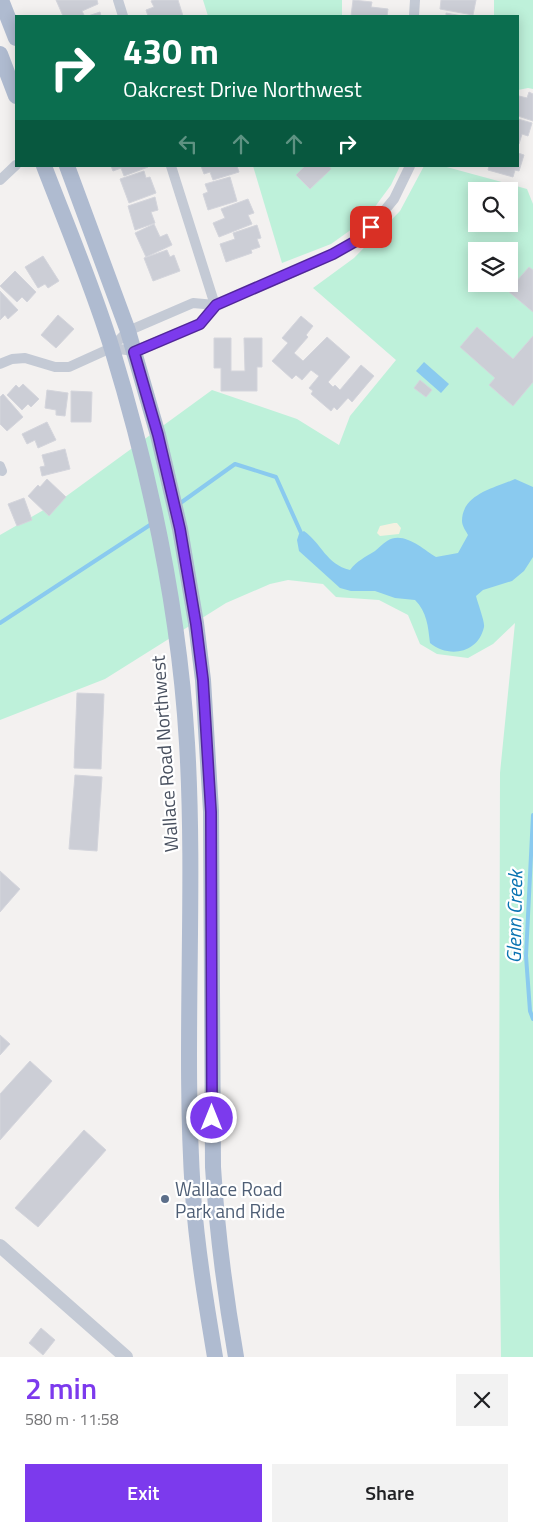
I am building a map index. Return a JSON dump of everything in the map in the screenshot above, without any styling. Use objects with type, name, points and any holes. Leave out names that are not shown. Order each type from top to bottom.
[{"type":"main road","points":[[1,0],[15,35]]},
{"type":"main road","points":[[0,54],[15,93]]},
{"type":"main road","name":"Wallace Road Northwest","points":[[44,167],[111,348],[149,487],[167,576],[180,664],[187,745],[191,838],[190,1103],[193,1192],[198,1256],[215,1357]]},
{"type":"main road","points":[[67,167],[128,331],[158,435],[180,529],[196,624],[203,680],[211,812],[213,1167],[216,1225],[236,1357]]},
{"type":"street","points":[[118,0],[123,15]]},
{"type":"street","points":[[414,15],[415,0]]},
{"type":"street","points":[[0,180],[15,166]]},
{"type":"street","points":[[171,167],[216,305]]},
{"type":"street","points":[[111,348],[134,352],[200,324],[216,305],[306,267],[356,241],[371,227],[394,199],[410,167]]},
{"type":"street","points":[[0,364],[12,359],[25,358],[54,367],[69,366],[111,348],[128,331],[193,303],[216,305]]},
{"type":"street","points":[[0,1246],[126,1357]]},
{"type":"green space","points":[[203,0],[342,0],[342,15],[208,15]]},
{"type":"green space","points":[[494,0],[533,0],[533,89],[519,90],[519,15],[494,15]]},
{"type":"green space","points":[[253,167],[400,167],[391,185],[366,219],[331,244],[282,263]]},
{"type":"green space","points":[[423,167],[447,167],[501,182],[468,182],[468,232],[518,232],[518,187],[527,189],[533,204],[533,1357],[501,1357],[499,1195],[500,773],[515,623],[493,644],[468,658],[437,654],[420,644],[408,615],[379,600],[336,597],[323,584],[288,580],[270,584],[226,603],[105,679],[0,720],[0,535],[61,500],[212,390],[297,419],[339,445],[350,416],[396,360],[313,288],[354,258],[400,211]]},
{"type":"sand","points":[[397,523],[401,528],[399,534],[380,536],[377,533],[380,526]]},
{"type":"water","points":[[424,362],[449,384],[441,393],[416,371]]},
{"type":"water","points":[[515,479],[533,487],[533,557],[524,571],[512,581],[483,590],[476,596],[484,627],[476,643],[461,651],[445,651],[430,643],[428,625],[422,609],[415,600],[395,598],[375,591],[351,591],[340,588],[299,551],[297,540],[299,534],[304,531],[335,563],[350,570],[361,559],[393,538],[406,539],[413,542],[436,557],[458,553],[468,535],[462,521],[463,512],[467,504],[481,493]]},
{"type":"building","points":[[56,0],[97,0],[98,4],[82,11],[84,15],[63,15]]},
{"type":"building","points":[[178,0],[183,15],[148,15],[146,10],[154,7],[151,1]]},
{"type":"building","points":[[353,0],[372,2],[371,7],[388,9],[387,15],[351,15]]},
{"type":"building","points":[[441,0],[476,0],[473,15],[440,9]]},
{"type":"building","points":[[529,92],[533,94],[533,121],[519,116],[519,96],[527,98]]},
{"type":"building","points":[[519,119],[532,123],[528,136],[522,134],[519,144]]},
{"type":"building","points":[[519,153],[524,155],[519,171],[515,170],[513,177],[488,170],[489,167],[519,167]]},
{"type":"building","points":[[111,167],[148,167],[124,176],[121,168],[113,171]]},
{"type":"building","points":[[201,167],[237,167],[239,172],[213,180],[210,172],[204,174]]},
{"type":"building","points":[[304,167],[330,167],[331,169],[310,189],[296,175]]},
{"type":"building","points":[[144,171],[146,178],[150,177],[156,193],[129,203],[120,179]]},
{"type":"building","points":[[230,177],[237,201],[208,210],[203,194],[208,192],[205,184]]},
{"type":"building","points":[[155,197],[158,210],[151,212],[155,223],[135,230],[128,206]]},
{"type":"building","points":[[248,199],[254,213],[248,215],[252,224],[219,237],[213,223],[225,218],[221,209]]},
{"type":"building","points":[[154,224],[160,237],[167,234],[172,245],[146,257],[135,233]]},
{"type":"building","points":[[257,225],[261,238],[257,239],[260,247],[251,250],[252,253],[226,262],[220,244],[235,239],[233,233]]},
{"type":"building","points":[[167,250],[170,257],[174,255],[180,271],[153,281],[144,258]]},
{"type":"building","points":[[43,256],[59,281],[48,288],[45,284],[38,288],[25,267]]},
{"type":"building","points":[[529,267],[533,270],[533,312],[509,292],[518,292],[518,280]]},
{"type":"building","points":[[15,271],[36,292],[27,302],[22,297],[17,302],[0,286]]},
{"type":"building","points":[[0,291],[18,310],[8,319],[5,315],[0,320]]},
{"type":"building","points":[[58,315],[74,329],[56,348],[41,335]]},
{"type":"building","points":[[301,316],[313,326],[306,335],[308,337],[294,353],[303,361],[327,337],[350,357],[328,382],[333,387],[335,385],[340,390],[361,365],[374,376],[352,402],[348,398],[337,410],[334,407],[331,411],[311,394],[313,391],[309,388],[319,376],[311,370],[302,380],[296,375],[292,379],[272,361],[288,343],[282,338]]},
{"type":"building","points":[[477,327],[513,359],[533,336],[533,382],[513,406],[489,385],[495,378],[460,347]]},
{"type":"building","points":[[214,338],[231,338],[231,371],[245,371],[244,338],[262,338],[262,367],[257,367],[257,391],[221,391],[221,368],[214,368]]},
{"type":"building","points":[[420,380],[432,390],[426,397],[414,388]]},
{"type":"building","points":[[23,384],[39,399],[31,407],[28,404],[22,410],[7,395],[16,385],[19,388]]},
{"type":"building","points":[[47,390],[68,393],[65,416],[56,415],[56,410],[45,408]]},
{"type":"building","points":[[71,391],[92,392],[91,422],[71,422]]},
{"type":"building","points":[[3,394],[23,417],[7,431],[0,424],[0,397]]},
{"type":"building","points":[[47,422],[56,440],[38,448],[35,440],[27,444],[22,434]]},
{"type":"building","points":[[65,449],[70,469],[42,476],[40,467],[45,466],[42,455]]},
{"type":"building","points":[[47,479],[66,497],[49,516],[28,496],[38,485],[40,487]]},
{"type":"building","points":[[24,498],[32,520],[17,526],[8,504]]},
{"type":"building","points":[[77,693],[104,694],[101,769],[74,768]]},
{"type":"building","points":[[75,775],[102,777],[97,851],[69,849]]},
{"type":"building","points":[[0,871],[20,889],[0,912]]},
{"type":"building","points":[[0,1035],[10,1044],[0,1055]]},
{"type":"building","points":[[30,1061],[52,1081],[0,1140],[0,1094]]},
{"type":"building","points":[[84,1130],[106,1150],[38,1227],[15,1208]]},
{"type":"building","points":[[41,1328],[55,1340],[43,1355],[29,1343]]},
{"type":"waterway","points":[[179,504],[235,464],[276,477],[302,535]]},
{"type":"waterway","points":[[0,623],[153,523]]},
{"type":"waterway","name":"Glenn Creek","points":[[533,815],[526,956],[530,1011],[533,1019]]},
{"type":"place","name":"Wallace Road Park and Ride","points":[[165,1199]]},
{"type":"route","points":[[212,1118],[211,812],[203,680],[196,624],[180,529],[158,435],[134,352],[200,324],[216,305],[333,254],[356,241],[371,227]]}]
